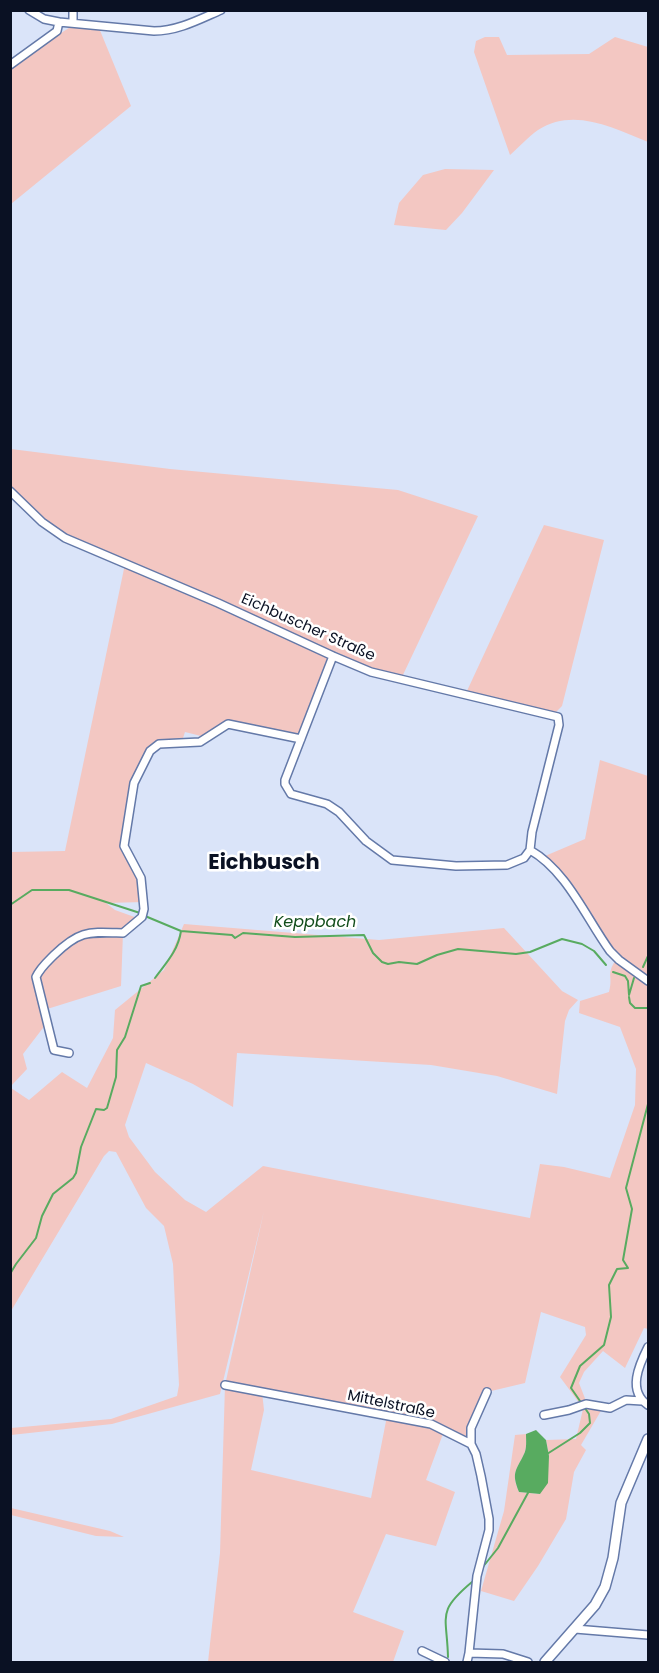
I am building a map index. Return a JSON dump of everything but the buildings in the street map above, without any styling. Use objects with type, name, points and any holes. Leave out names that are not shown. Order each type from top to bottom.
[{"type":"street","points":[[29,10],[44,18],[59,22],[142,31],[166,31],[221,10]]},
{"type":"street","points":[[73,10],[74,22]]},
{"type":"street","points":[[10,65],[57,31],[59,22]]},
{"type":"street","name":"Eichbuscher Straße","points":[[10,491],[42,522],[65,538],[218,603],[371,672],[558,717],[559,725],[532,832],[530,850]]},
{"type":"street","points":[[333,656],[285,780],[291,794],[327,804],[339,812],[366,841],[392,860],[456,866],[507,865],[524,858],[530,850],[540,856],[559,876],[603,942],[619,960],[648,981]]},
{"type":"street","points":[[69,1053],[54,1050],[36,977],[39,970],[78,935],[90,932],[123,933],[143,909],[141,878],[124,846],[134,783],[150,751],[159,744],[200,742],[228,724],[301,739]]},
{"type":"street","points":[[645,1403],[636,1383],[648,1347]]},
{"type":"street","name":"Mittelstraße","points":[[225,1385],[431,1424],[471,1444]]},
{"type":"street","points":[[466,1662],[469,1653],[477,1576],[489,1530],[489,1519],[476,1454],[471,1444],[471,1428],[487,1392]]},
{"type":"street","points":[[544,1415],[583,1405],[610,1408],[626,1400],[645,1403]]},
{"type":"street","points":[[545,1662],[595,1605],[605,1587],[613,1558],[621,1503],[648,1439]]},
{"type":"street","points":[[575,1629],[648,1635]]},
{"type":"street","points":[[422,1651],[445,1662]]},
{"type":"street","points":[[469,1653],[503,1654],[528,1662]]},
{"type":"shaded area","points":[[72,26],[99,28],[131,106],[11,204],[11,65]]},
{"type":"shaded area","points":[[485,37],[499,37],[507,55],[589,54],[615,37],[648,47],[648,142],[593,122],[565,120],[538,130],[510,155],[474,52],[476,41]]},
{"type":"shaded area","points":[[445,169],[494,170],[462,213],[446,230],[394,225],[399,203],[423,175]]},
{"type":"shaded area","points":[[11,449],[170,469],[398,490],[478,516],[402,677],[337,656],[301,739],[228,724],[200,742],[201,736],[185,732],[181,744],[159,744],[150,751],[134,783],[124,846],[141,878],[144,902],[106,903],[115,910],[140,919],[123,933],[121,986],[44,1010],[46,1024],[23,1054],[27,1069],[11,1086],[11,852],[65,851],[125,564],[65,538],[11,491]]},
{"type":"shaded area","points":[[544,525],[604,540],[562,706],[556,712],[466,693]]},
{"type":"shaded area","points":[[600,760],[648,776],[648,1329],[644,1328],[625,1368],[603,1351],[584,1372],[579,1383],[586,1401],[580,1404],[560,1377],[586,1335],[585,1327],[541,1312],[525,1383],[487,1392],[471,1428],[471,1444],[444,1431],[426,1480],[455,1492],[436,1546],[386,1534],[353,1612],[404,1631],[393,1662],[208,1662],[220,1553],[225,1385],[264,1211],[220,1394],[112,1424],[11,1435],[11,1428],[111,1419],[177,1396],[179,1385],[173,1264],[164,1226],[146,1208],[116,1152],[109,1151],[104,1156],[11,1311],[11,1088],[29,1100],[62,1072],[87,1088],[113,1038],[115,1010],[164,970],[184,924],[379,940],[504,928],[562,991],[578,1000],[569,1010],[565,1021],[557,1094],[497,1076],[431,1065],[237,1053],[233,1107],[193,1084],[146,1063],[125,1125],[129,1137],[155,1172],[185,1200],[206,1212],[263,1166],[530,1218],[540,1164],[610,1178],[635,1105],[636,1069],[620,1027],[579,1013],[580,1001],[609,992],[611,971],[619,955],[545,856],[585,839]],"holes":[[[262,1392],[387,1416],[371,1498],[251,1470],[264,1410]]]},
{"type":"shaded area","points":[[588,1406],[602,1409],[581,1445],[586,1450],[574,1472],[566,1519],[514,1601],[481,1591],[504,1511],[515,1435],[526,1434],[526,1450],[515,1476],[519,1492],[540,1494],[549,1456],[546,1440],[576,1439],[583,1409]]},
{"type":"shaded area","points":[[536,1430],[546,1440],[549,1456],[548,1483],[540,1494],[519,1492],[515,1480],[525,1452],[526,1434]]},
{"type":"shaded area","points":[[11,1508],[110,1531],[124,1537],[96,1536],[11,1515]]},
{"type":"waterway","name":"Keppbach","points":[[10,905],[32,890],[69,890],[140,913]]},
{"type":"waterway","name":"Keppbach","points":[[145,916],[181,931],[232,935],[235,938],[243,933],[295,937],[364,935],[373,953],[382,962],[388,964],[399,962],[417,964],[458,949],[516,954],[530,952],[562,939],[582,944],[594,951],[606,965]]},
{"type":"waterway","points":[[155,978],[174,951],[181,931]]},
{"type":"waterway","name":"Keppbach","points":[[643,967],[648,956]]},
{"type":"waterway","name":"Keppbach","points":[[613,972],[625,976],[628,981],[629,995],[634,978]]},
{"type":"waterway","points":[[10,1274],[36,1238],[42,1216],[53,1194],[76,1173],[81,1147],[96,1109],[107,1108],[116,1077],[117,1050],[125,1037],[141,986],[150,983]]},
{"type":"waterway","points":[[629,997],[630,1003],[635,1008],[648,1008]]},
{"type":"waterway","points":[[547,1454],[580,1433],[590,1423],[589,1414],[571,1388],[580,1366],[604,1345],[611,1317],[609,1285],[617,1269],[628,1268],[623,1260],[632,1209],[626,1188],[648,1104]]},
{"type":"waterway","points":[[482,1568],[498,1548],[529,1491]]},
{"type":"waterway","points":[[448,1657],[446,1623],[448,1608],[472,1582]]},
{"type":"district","name":"Eichbusch","points":[[264,864]]}]
